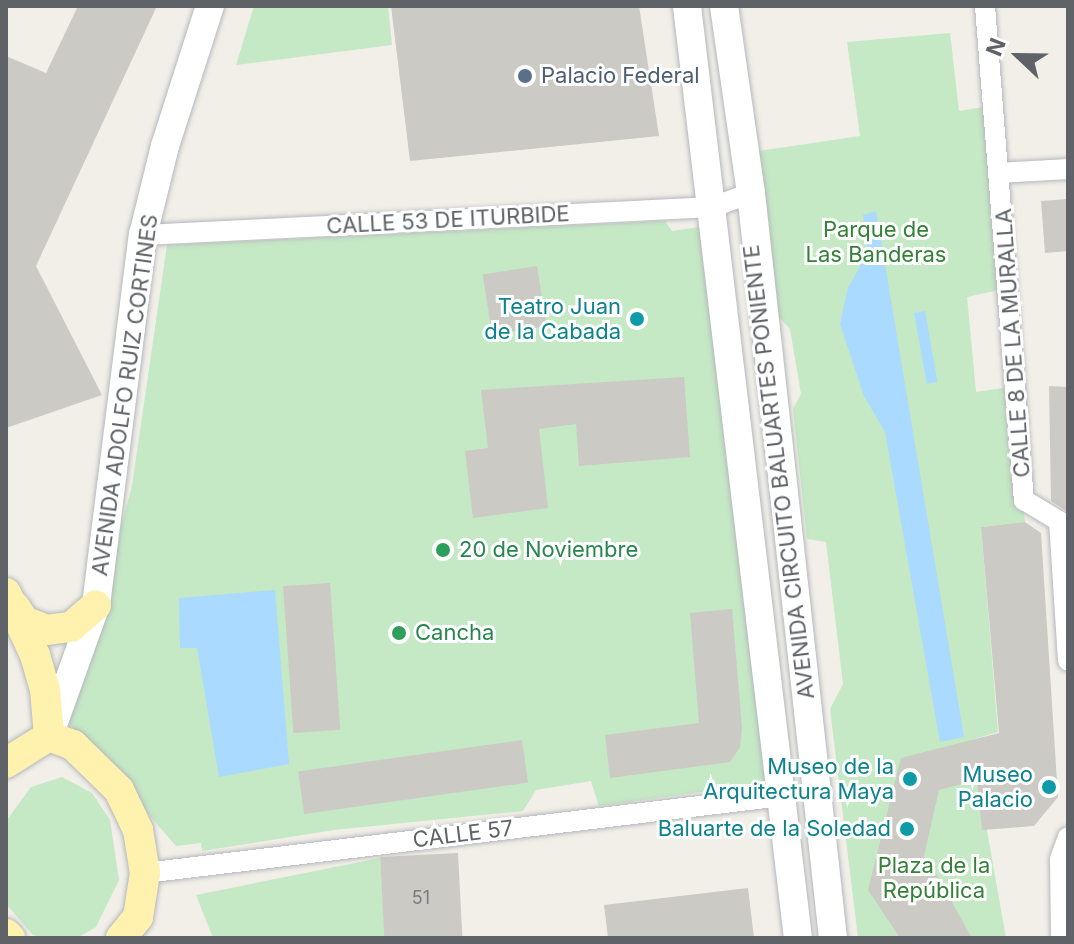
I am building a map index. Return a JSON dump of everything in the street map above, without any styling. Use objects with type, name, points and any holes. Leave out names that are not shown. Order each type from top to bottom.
[{"type":"main road","name":"AVENIDA ADOLFO RUIZ CORTINES","points":[[49,736],[96,605],[143,235],[165,146],[210,6]]},
{"type":"main road","name":"AVENIDA CIRCUITO BALUARTES PONIENTE","points":[[687,6],[798,938]]},
{"type":"main road","name":"AVENIDA CIRCUITO BALUARTES PONIENTE","points":[[724,6],[751,193],[833,938]]},
{"type":"main road","points":[[8,597],[24,621],[46,630],[71,627],[96,605]]},
{"type":"main road","points":[[8,597],[42,679],[49,736]]},
{"type":"main road","points":[[6,763],[49,736]]},
{"type":"main road","points":[[49,736],[73,745],[119,790],[138,830],[145,873],[135,931]]},
{"type":"street","name":"CALLE 8 DE LA MURALLA","points":[[985,6],[1024,500],[1064,521],[1068,661]]},
{"type":"street","points":[[998,173],[1068,169]]},
{"type":"street","name":"CALLE 53 DE ITURBIDE","points":[[143,235],[713,207],[751,193]]},
{"type":"street","name":"CALLE 57","points":[[145,873],[782,796]]},
{"type":"street","points":[[1061,938],[1059,872],[1068,837]]},
{"type":"green space","points":[[254,6],[388,6],[392,45],[236,65]]},
{"type":"green space","name":"Parque de Las Banderas","points":[[950,33],[959,111],[984,107],[1003,289],[967,297],[976,392],[1010,387],[1025,522],[981,527],[998,732],[971,740],[1006,938],[858,938],[830,709],[843,684],[826,542],[807,539],[793,409],[801,394],[790,329],[779,317],[752,152],[860,136],[847,42]]},
{"type":"green space","name":"20 de Noviembre","points":[[665,221],[672,231],[706,226],[768,783],[599,806],[591,781],[536,790],[523,811],[334,830],[202,851],[201,843],[176,846],[68,722],[132,486],[167,245]]},
{"type":"green space","points":[[62,777],[92,793],[110,820],[119,880],[96,927],[77,938],[44,938],[33,935],[6,904],[6,821],[31,787]]},
{"type":"green space","points":[[380,858],[385,938],[213,938],[196,895]]},
{"type":"water","points":[[876,211],[964,737],[940,742],[885,432],[864,396],[840,324],[848,288],[867,253],[863,215]]},
{"type":"water","points":[[925,311],[938,382],[927,384],[914,313]]},
{"type":"water","points":[[275,590],[289,764],[219,777],[197,648],[180,648],[179,598]]},
{"type":"building","points":[[78,6],[157,6],[36,266],[102,395],[6,428],[6,56],[46,73]]},
{"type":"building","name":"Palacio Federal","points":[[391,6],[639,6],[659,136],[410,161]]},
{"type":"building","points":[[1068,199],[1068,251],[1045,253],[1041,201]]},
{"type":"building","points":[[537,266],[547,326],[492,335],[483,275]]},
{"type":"building","points":[[684,377],[690,457],[579,466],[576,424],[539,429],[548,508],[473,518],[465,451],[488,448],[481,390]]},
{"type":"building","points":[[1049,386],[1068,387],[1068,512],[1051,501]]},
{"type":"building","points":[[1025,522],[1041,533],[1058,797],[1034,826],[982,830],[977,780],[939,790],[921,869],[935,872],[972,938],[900,938],[868,890],[901,758],[999,733],[981,527]]},
{"type":"building","points":[[330,583],[340,730],[293,733],[283,586]]},
{"type":"building","points":[[732,609],[742,728],[740,747],[730,762],[610,778],[605,735],[699,723],[690,613]]},
{"type":"building","points":[[522,740],[528,783],[304,814],[298,771]]},
{"type":"building","points":[[458,853],[462,938],[384,938],[380,857]]},
{"type":"building","points":[[748,888],[754,938],[608,938],[604,905]]},
{"type":"place","name":"Palacio Federal","points":[[525,76]]},
{"type":"place","name":"Teatro Juan de la Cabada","points":[[637,319]]},
{"type":"place","name":"20 de Noviembre","points":[[443,550]]},
{"type":"place","name":"Cancha","points":[[399,633]]},
{"type":"place","name":"Museo de la Arquitectura Maya","points":[[910,779]]},
{"type":"place","name":"Museo Palacio","points":[[1049,787]]},
{"type":"place","name":"Baluarte de la Soledad","points":[[907,829]]},
{"type":"park label","name":"Plaza de la República","points":[[934,878]]}]
